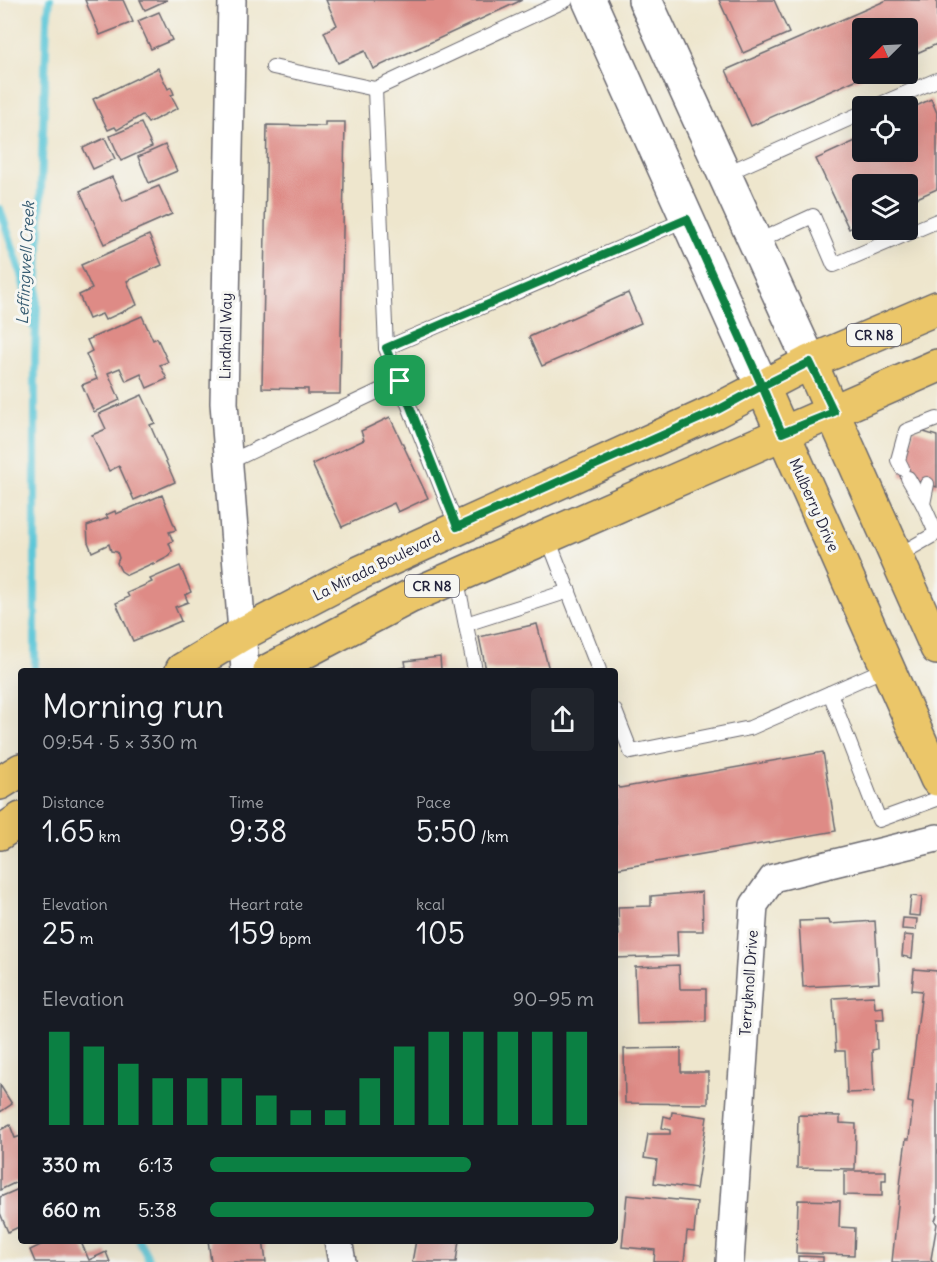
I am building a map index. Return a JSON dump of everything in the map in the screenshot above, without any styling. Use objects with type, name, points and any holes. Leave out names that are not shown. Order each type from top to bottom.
[{"type":"main road","name":"La Mirada Boulevard","points":[[185,668],[242,634],[357,574],[714,412],[810,362],[937,308]]},
{"type":"main road","points":[[810,362],[937,648]]},
{"type":"main road","name":"CR N8","points":[[274,668],[409,597],[937,366]]},
{"type":"main road","name":"Mulberry Drive","points":[[762,386],[937,779]]},
{"type":"street","name":"Lindhall Way","points":[[232,0],[224,403],[245,668]]},
{"type":"street","name":"Mulberry Drive","points":[[589,0],[762,386]]},
{"type":"street","points":[[645,0],[810,362]]},
{"type":"street","name":"Terryknoll Drive","points":[[730,1262],[754,905],[773,879],[937,837]]},
{"type":"street","points":[[339,1244],[342,1262]]},
{"type":"lane","points":[[273,67],[375,89],[566,0]]},
{"type":"lane","points":[[899,96],[937,80]]},
{"type":"lane","points":[[375,89],[386,348],[457,527]]},
{"type":"lane","points":[[725,174],[852,117]]},
{"type":"lane","points":[[756,242],[813,216],[834,266],[937,221]]},
{"type":"lane","points":[[386,348],[687,219]]},
{"type":"lane","points":[[229,462],[400,381]]},
{"type":"lane","points":[[897,556],[937,533],[898,460],[906,431],[937,419]]},
{"type":"lane","points":[[922,504],[927,484]]},
{"type":"lane","points":[[547,536],[598,668]]},
{"type":"lane","points":[[456,576],[475,668]]},
{"type":"lane","points":[[466,624],[569,591]]},
{"type":"lane","points":[[618,719],[631,752],[750,728],[887,668]]},
{"type":"lane","points":[[830,693],[879,820],[937,799]]},
{"type":"building","points":[[85,0],[123,0],[133,22],[100,35]]},
{"type":"building","points":[[140,0],[167,0],[145,10]]},
{"type":"building","points":[[326,0],[522,0],[373,69],[365,51],[338,63],[324,32],[337,25]]},
{"type":"building","points":[[719,0],[774,0],[789,33],[743,53]]},
{"type":"building","points":[[887,0],[937,0],[937,44],[918,53],[918,18],[852,18],[852,81],[751,126],[726,70]]},
{"type":"building","points":[[159,12],[172,40],[151,49],[138,21]]},
{"type":"building","points":[[158,68],[168,89],[171,87],[174,94],[171,95],[178,108],[148,123],[142,115],[117,130],[115,127],[108,130],[93,99]]},
{"type":"building","points":[[931,99],[937,113],[937,189],[918,198],[918,174],[852,174],[852,228],[849,229],[816,159],[852,143],[852,162],[918,162],[918,105]]},
{"type":"building","points":[[325,122],[345,122],[340,394],[308,394],[308,389],[262,388],[267,125],[325,126]]},
{"type":"building","points":[[141,123],[152,147],[121,161],[110,136]]},
{"type":"building","points":[[105,138],[115,159],[93,169],[83,148]]},
{"type":"building","points":[[165,145],[177,171],[149,183],[138,157]]},
{"type":"building","points":[[112,177],[123,201],[159,186],[172,214],[104,244],[80,191]]},
{"type":"building","points":[[149,235],[162,265],[127,281],[137,305],[105,320],[102,314],[89,319],[79,295],[92,289],[81,265]]},
{"type":"building","points":[[628,293],[641,323],[542,366],[529,337]]},
{"type":"building","points":[[142,316],[153,340],[157,338],[168,362],[160,365],[167,379],[147,388],[141,374],[126,381],[120,368],[108,373],[120,400],[94,412],[82,385],[97,379],[86,354],[92,351],[87,340]]},
{"type":"building","points":[[142,395],[155,423],[150,425],[175,482],[134,500],[119,466],[109,471],[92,435],[106,429],[99,414]]},
{"type":"building","points":[[390,417],[428,498],[398,512],[394,503],[342,527],[312,464],[364,440],[361,431]]},
{"type":"building","points":[[914,429],[937,436],[937,487],[900,476]]},
{"type":"building","points":[[162,495],[176,530],[169,532],[173,541],[169,543],[172,551],[170,556],[127,575],[121,571],[117,563],[119,558],[117,552],[111,551],[109,544],[92,552],[88,542],[87,526],[108,518],[106,515],[115,511],[116,514]]},
{"type":"building","points":[[180,566],[191,592],[185,595],[188,602],[175,607],[181,621],[133,641],[116,603],[129,597],[127,593],[152,582],[150,579]]},
{"type":"building","points":[[537,624],[548,668],[486,668],[479,637]]},
{"type":"building","points":[[440,657],[441,668],[401,668],[406,667],[405,661]]},
{"type":"building","points":[[823,752],[836,831],[618,868],[618,786],[620,788]]},
{"type":"building","points":[[702,892],[703,931],[677,931],[678,956],[618,958],[618,907],[651,906],[651,896]]},
{"type":"building","points":[[911,896],[922,897],[920,916],[909,915]]},
{"type":"building","points":[[903,918],[917,919],[916,930],[902,929]]},
{"type":"building","points":[[829,920],[830,924],[875,921],[879,983],[803,987],[799,921]]},
{"type":"building","points":[[904,935],[914,936],[912,958],[902,956]]},
{"type":"building","points":[[679,965],[680,989],[706,989],[706,1022],[637,1024],[635,967]]},
{"type":"building","points":[[914,969],[937,971],[937,1215],[935,1221],[937,1224],[931,1259],[933,1262],[892,1262],[906,1139],[909,1139],[913,1103],[908,1102],[922,991],[912,990]]},
{"type":"building","points":[[874,996],[875,1008],[883,1007],[884,1020],[876,1020],[877,1049],[872,1050],[874,1092],[847,1093],[845,1051],[836,1051],[833,998]]},
{"type":"building","points":[[681,1048],[681,1072],[708,1072],[708,1104],[625,1103],[624,1049]]},
{"type":"building","points":[[0,1085],[12,1104],[0,1112]]},
{"type":"building","points":[[672,1112],[707,1117],[696,1189],[654,1183],[657,1160],[644,1158],[648,1134],[670,1134],[670,1130],[662,1128],[664,1116],[671,1118]]},
{"type":"building","points":[[798,1115],[840,1116],[840,1123],[856,1124],[855,1169],[797,1168]]},
{"type":"building","points":[[10,1125],[15,1138],[18,1137],[18,1181],[0,1190],[0,1130]]},
{"type":"building","points":[[844,1171],[886,1171],[886,1180],[882,1180],[882,1196],[844,1195]]},
{"type":"building","points":[[18,1189],[18,1227],[8,1232],[0,1213],[0,1197]]},
{"type":"building","points":[[627,1195],[697,1202],[694,1233],[687,1232],[684,1262],[654,1262],[655,1250],[622,1247]]},
{"type":"building","points":[[798,1200],[840,1201],[839,1227],[855,1228],[854,1255],[796,1253]]},
{"type":"building","points":[[43,1244],[82,1244],[89,1260],[106,1252],[110,1262],[35,1262],[30,1250]]},
{"type":"building","points":[[209,1244],[264,1244],[266,1262],[211,1262]]},
{"type":"building","points":[[415,1244],[458,1244],[456,1262],[412,1262]]},
{"type":"building","points":[[798,1256],[823,1257],[823,1262],[798,1262]]},
{"type":"waterway","name":"Leffingwell Creek","points":[[35,668],[35,356],[47,20],[50,0]]},
{"type":"waterway","points":[[0,209],[21,273],[33,326]]},
{"type":"waterway","name":"Leffingwell Creek","points":[[141,1244],[150,1262]]},
{"type":"route","points":[[400,381],[386,348],[451,318],[687,219],[762,386],[810,362],[834,412],[782,433],[762,386],[714,412],[457,527],[400,381]]}]
